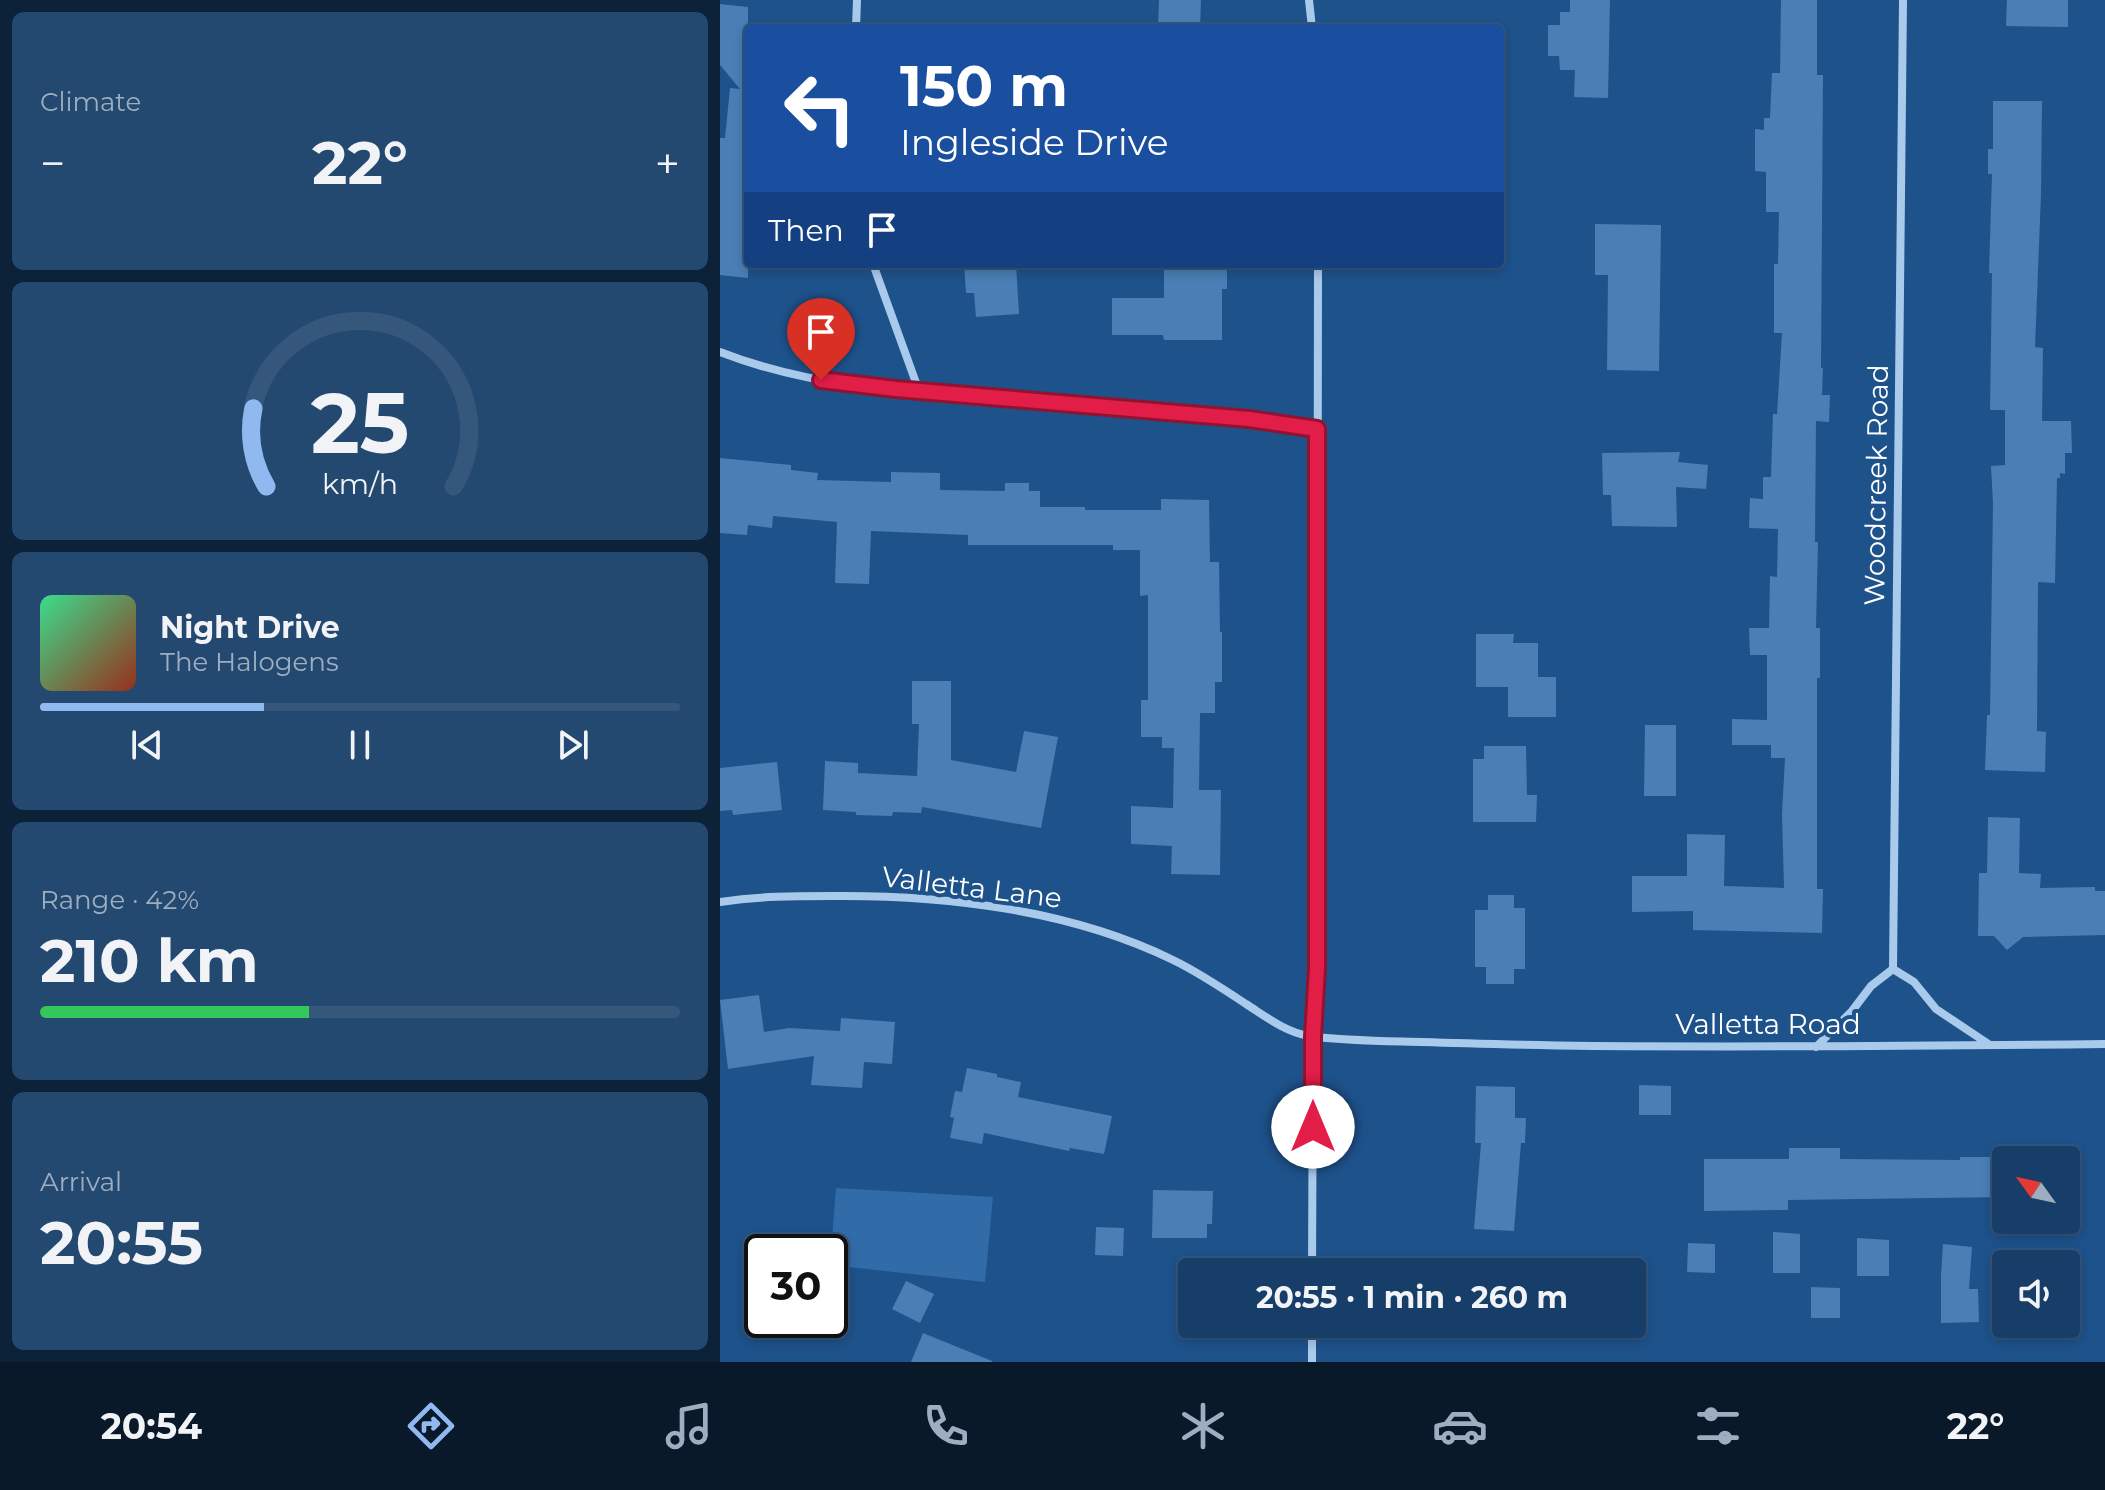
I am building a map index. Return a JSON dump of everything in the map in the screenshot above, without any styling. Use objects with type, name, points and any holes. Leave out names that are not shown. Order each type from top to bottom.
[{"type":"street","points":[[856,24],[857,0]]},
{"type":"street","points":[[1309,0],[1312,24]]},
{"type":"street","name":"Woodcreek Road","points":[[1893,969],[1903,0]]},
{"type":"street","points":[[874,268],[919,391]]},
{"type":"street","points":[[1312,1258],[1313,1037],[1317,968],[1318,268]]},
{"type":"street","points":[[720,352],[793,376],[850,385],[1249,419],[1317,429]]},
{"type":"street","name":"Valletta Lane","points":[[720,902],[756,896],[890,896],[1023,911],[1129,941],[1172,959],[1298,1034],[1357,1041],[1431,1043]]},
{"type":"street","points":[[1816,1047],[1852,1011],[1871,986],[1893,969],[1914,982],[1936,1009],[1990,1045]]},
{"type":"street","name":"Valletta Road","points":[[1431,1043],[1816,1047],[2105,1044]]},
{"type":"street","points":[[1312,1338],[1312,1362]]},
{"type":"shaded area","points":[[836,1188],[993,1197],[985,1282],[848,1267],[848,1234],[832,1234]]},
{"type":"building","points":[[1159,0],[1201,0],[1200,24],[1158,24]]},
{"type":"building","points":[[1570,0],[1610,0],[1608,98],[1574,97],[1575,70],[1560,70],[1559,56],[1548,56],[1548,25],[1560,25],[1560,12],[1570,12]]},
{"type":"building","points":[[1781,0],[1817,0],[1817,75],[1823,75],[1821,368],[1822,395],[1830,395],[1829,422],[1816,421],[1815,542],[1818,542],[1816,628],[1820,628],[1820,678],[1817,678],[1817,889],[1823,889],[1822,933],[1693,930],[1693,911],[1632,912],[1632,876],[1687,876],[1687,834],[1725,835],[1724,886],[1784,888],[1782,814],[1785,758],[1771,758],[1771,745],[1732,745],[1732,719],[1767,720],[1767,655],[1750,655],[1749,628],[1769,628],[1770,576],[1777,577],[1778,529],[1749,528],[1750,498],[1763,499],[1763,477],[1771,477],[1773,414],[1777,414],[1782,333],[1774,333],[1774,264],[1778,264],[1779,212],[1766,212],[1766,172],[1755,171],[1755,129],[1764,130],[1764,118],[1770,118],[1772,73],[1780,73]]},
{"type":"building","points":[[2007,0],[2068,0],[2068,27],[2006,26]]},
{"type":"building","points":[[720,4],[748,7],[748,24],[744,24],[744,268],[748,268],[748,278],[720,275],[720,138],[725,138],[730,88],[740,89],[720,65]]},
{"type":"building","points":[[1993,101],[2042,101],[2035,347],[2043,348],[2042,421],[2071,421],[2072,453],[2065,453],[2065,474],[2060,473],[2060,478],[2057,478],[2055,583],[2038,582],[2037,731],[2046,732],[2045,772],[1985,770],[1987,715],[1990,715],[1991,466],[2005,465],[2005,410],[1990,410],[1992,174],[1988,174],[1988,149],[1993,149]]},
{"type":"building","points":[[1595,224],[1661,225],[1659,371],[1607,370],[1608,275],[1595,275]]},
{"type":"building","points":[[964,268],[1016,268],[1019,314],[976,317],[974,293],[966,293]]},
{"type":"building","points":[[1164,268],[1227,268],[1227,289],[1222,289],[1222,340],[1164,340],[1163,335],[1112,335],[1112,298],[1164,298]]},
{"type":"building","points":[[1680,452],[1678,462],[1708,465],[1706,489],[1676,487],[1677,527],[1612,526],[1611,495],[1603,495],[1602,453]]},
{"type":"building","points":[[720,458],[791,465],[791,470],[818,473],[817,480],[891,482],[891,472],[940,473],[940,490],[1005,491],[1005,483],[1029,483],[1029,491],[1040,491],[1040,507],[1161,510],[1161,499],[1209,500],[1210,562],[1219,562],[1222,682],[1215,682],[1215,713],[1200,713],[1199,790],[1221,790],[1220,875],[1171,874],[1172,846],[1131,844],[1131,806],[1173,808],[1174,748],[1162,748],[1162,737],[1141,737],[1141,700],[1148,700],[1148,595],[1140,596],[1140,550],[1113,550],[1113,545],[968,545],[968,535],[871,531],[869,584],[835,583],[837,522],[773,516],[772,528],[748,525],[747,535],[720,533]]},
{"type":"building","points":[[1476,634],[1514,634],[1513,643],[1538,643],[1538,677],[1556,677],[1556,717],[1508,717],[1508,687],[1476,687]]},
{"type":"building","points":[[912,681],[951,681],[951,760],[1016,772],[1024,731],[1058,737],[1041,828],[922,807],[921,813],[893,812],[892,816],[823,810],[825,761],[858,763],[858,773],[917,776],[919,724],[912,724]]},
{"type":"building","points":[[1645,725],[1676,725],[1676,796],[1644,796]]},
{"type":"building","points":[[1484,746],[1526,746],[1527,795],[1537,795],[1536,822],[1473,822],[1473,759],[1484,759]]},
{"type":"building","points":[[777,762],[782,810],[733,815],[732,810],[720,811],[720,768]]},
{"type":"building","points":[[1988,817],[2020,818],[2019,873],[2041,874],[2040,888],[2095,887],[2095,891],[2105,891],[2105,935],[2023,937],[2007,950],[1994,936],[1978,936],[1979,873],[1987,873]]},
{"type":"building","points":[[1488,895],[1514,895],[1514,908],[1525,908],[1525,969],[1514,969],[1514,984],[1486,984],[1486,967],[1475,967],[1475,910],[1488,910]]},
{"type":"building","points":[[759,995],[764,1032],[789,1028],[840,1031],[841,1018],[895,1022],[892,1064],[864,1062],[862,1088],[811,1085],[814,1056],[728,1069],[720,1000]]},
{"type":"building","points":[[967,1068],[1021,1082],[1018,1097],[1112,1116],[1104,1154],[1070,1148],[1069,1151],[984,1133],[982,1144],[950,1138],[955,1091],[962,1092]]},
{"type":"building","points":[[1639,1085],[1671,1086],[1671,1115],[1639,1115]]},
{"type":"building","points":[[1476,1086],[1515,1087],[1515,1118],[1526,1118],[1514,1231],[1474,1229],[1481,1143],[1475,1143]]},
{"type":"building","points":[[1789,1148],[1840,1148],[1840,1159],[1960,1160],[1960,1157],[1992,1157],[1992,1197],[1788,1200],[1788,1210],[1704,1211],[1704,1159],[1789,1159]]},
{"type":"building","points":[[1153,1190],[1213,1191],[1212,1224],[1207,1224],[1207,1238],[1152,1238]]},
{"type":"building","points":[[1096,1227],[1124,1228],[1123,1256],[1095,1255]]},
{"type":"building","points":[[1773,1232],[1800,1234],[1800,1273],[1773,1273]]},
{"type":"building","points":[[1857,1238],[1889,1240],[1889,1276],[1857,1276]]},
{"type":"building","points":[[1688,1243],[1715,1244],[1715,1273],[1687,1272]]},
{"type":"building","points":[[1943,1244],[1972,1247],[1969,1289],[1978,1289],[1979,1322],[1941,1323]]},
{"type":"building","points":[[906,1281],[934,1294],[920,1323],[892,1309]]},
{"type":"building","points":[[1811,1287],[1840,1288],[1840,1318],[1811,1318]]},
{"type":"building","points":[[923,1333],[992,1361],[992,1362],[911,1362]]},
{"type":"route","points":[[821,380],[1249,419],[1317,429],[1317,968],[1313,1127]]}]
